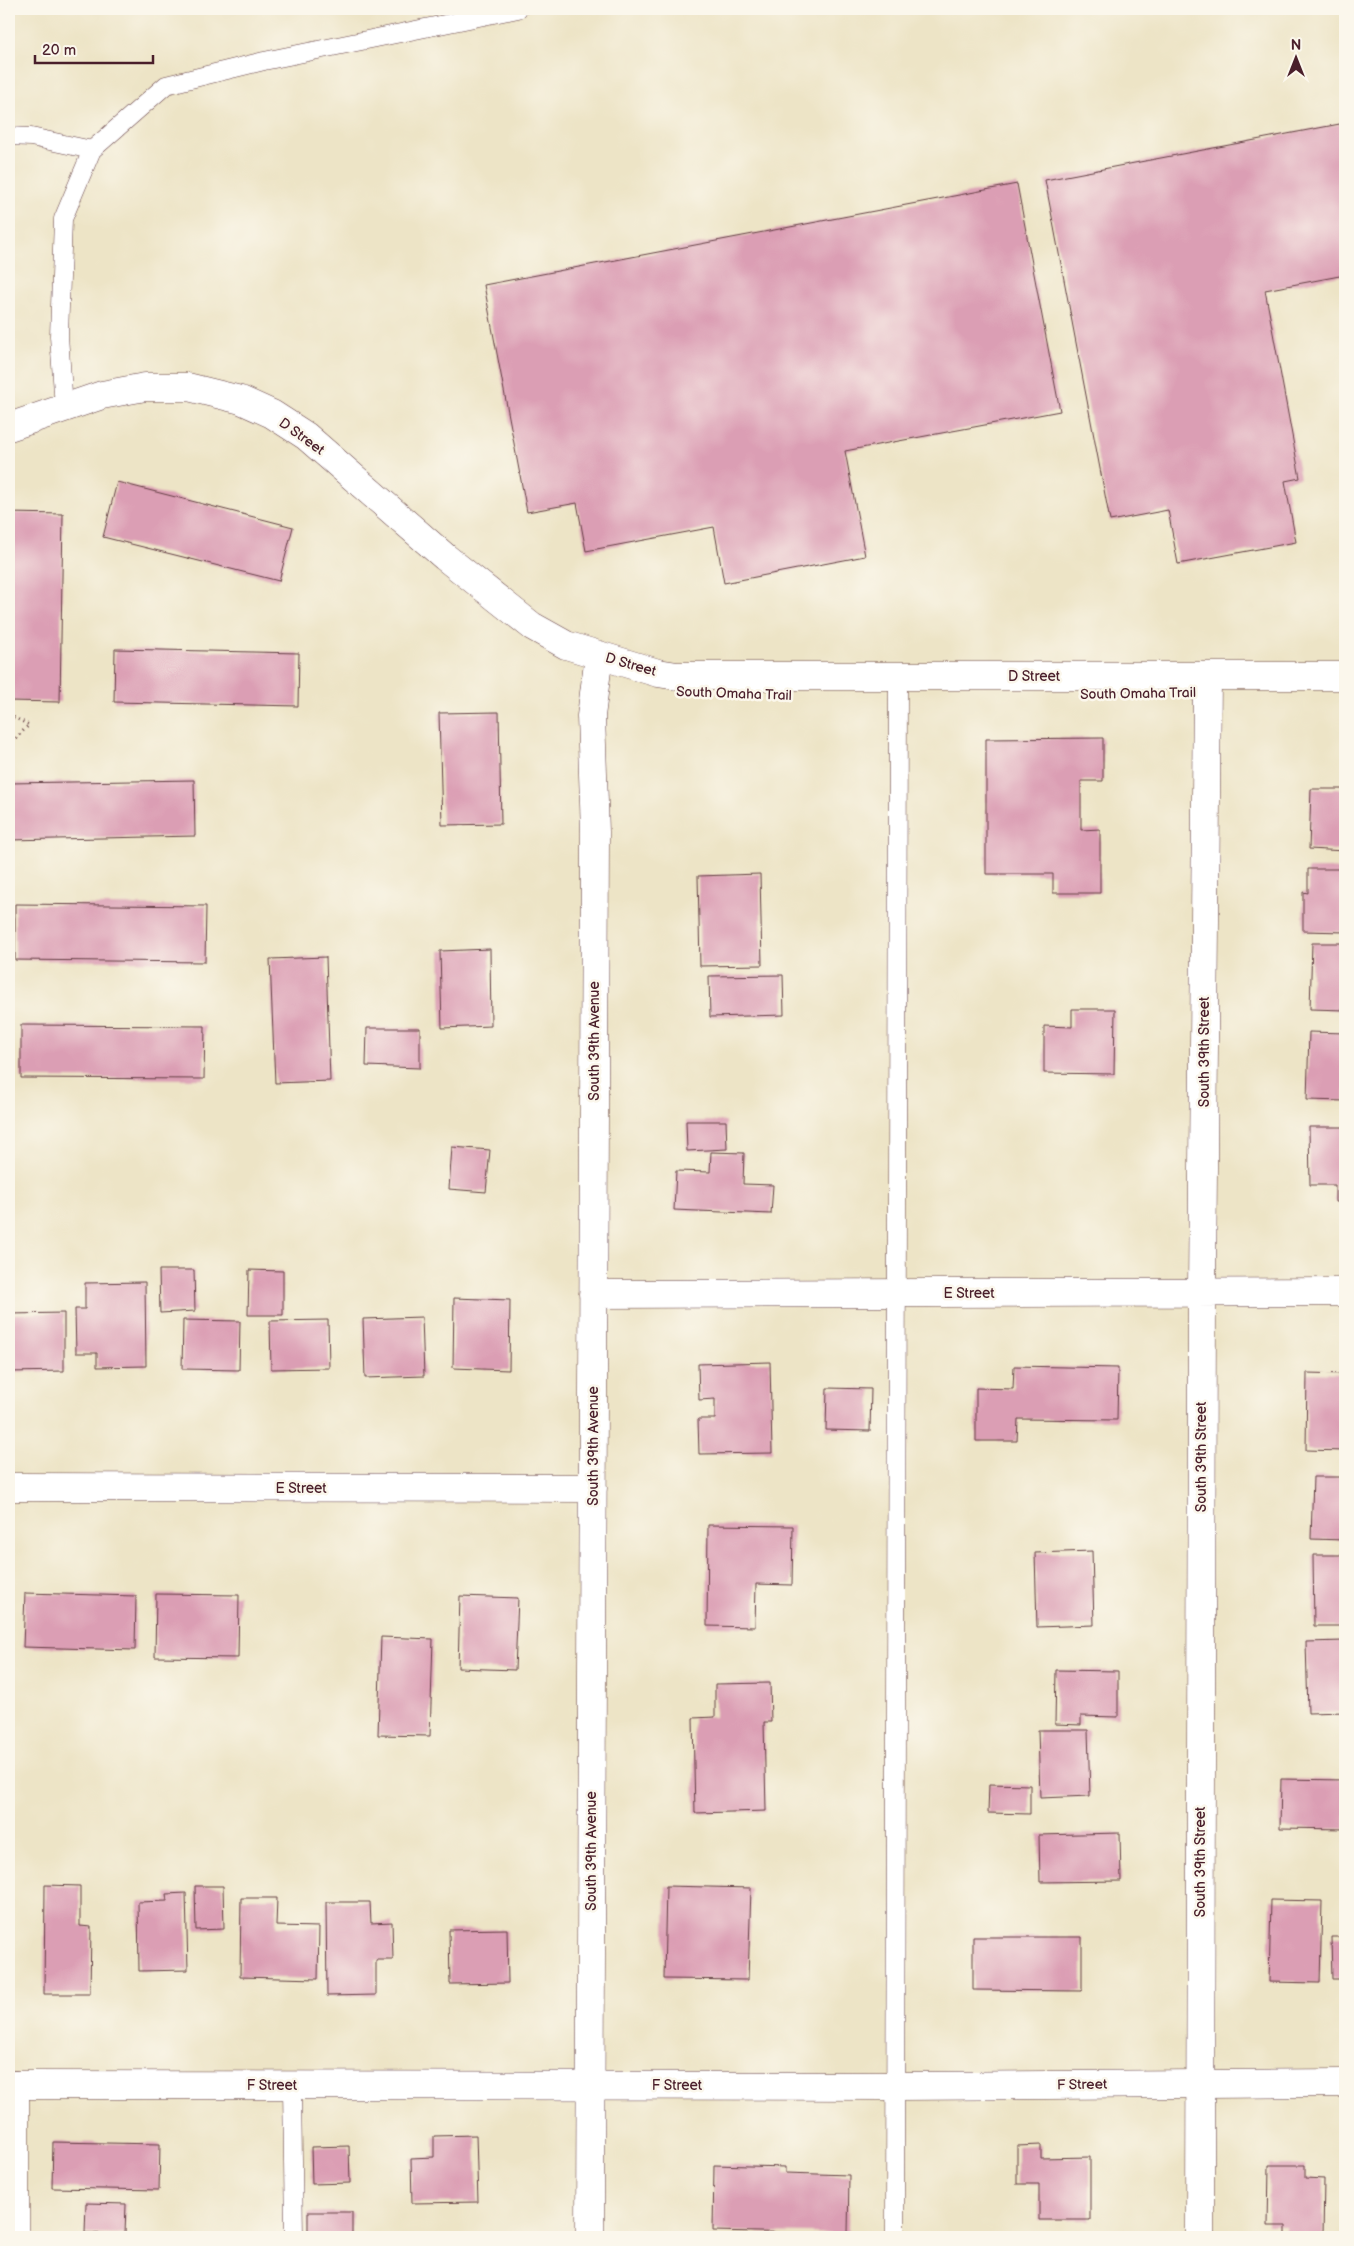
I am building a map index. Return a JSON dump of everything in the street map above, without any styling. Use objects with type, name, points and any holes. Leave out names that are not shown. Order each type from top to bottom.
[{"type":"street","name":"D Street","points":[[9,427],[102,395],[145,387],[188,387],[241,400],[272,414],[306,436],[506,607],[532,626],[566,645],[658,673],[677,676],[1345,676]]},
{"type":"street","name":"South 39th Avenue","points":[[590,2237],[595,832],[591,716],[600,655]]},
{"type":"street","name":"South 39th Street","points":[[1200,2237],[1202,1292],[1207,676]]},
{"type":"street","name":"E Street","points":[[593,1294],[1345,1292]]},
{"type":"street","name":"E Street","points":[[9,1487],[593,1488]]},
{"type":"street","name":"F Street","points":[[12,2085],[896,2086],[1345,2083]]},
{"type":"street","points":[[12,2085],[15,2237]]},
{"type":"lane","points":[[64,407],[59,336],[63,220],[92,150],[166,85],[264,61],[518,9]]},
{"type":"lane","points":[[9,136],[31,137],[92,150]]},
{"type":"lane","points":[[895,2237],[898,676]]},
{"type":"lane","points":[[292,2085],[294,2237]]},
{"type":"path","points":[[9,715],[29,725],[9,745]]},
{"type":"building","points":[[1345,123],[1345,275],[1265,290],[1300,478],[1285,481],[1296,542],[1178,564],[1168,510],[1110,521],[1045,180]]},
{"type":"building","points":[[1017,184],[1060,411],[845,451],[865,556],[724,583],[714,527],[586,551],[577,503],[527,512],[484,285]]},
{"type":"building","points":[[117,482],[293,527],[279,581],[103,537]]},
{"type":"building","points":[[9,513],[63,514],[60,702],[9,701]]},
{"type":"building","points":[[115,649],[299,653],[298,706],[114,702]]},
{"type":"building","points":[[499,712],[501,824],[442,825],[439,713]]},
{"type":"building","points":[[1103,738],[1103,781],[1081,781],[1081,830],[1100,829],[1100,893],[1053,893],[1053,874],[986,874],[986,739]]},
{"type":"building","points":[[194,780],[195,836],[9,840],[9,783]]},
{"type":"building","points":[[1311,789],[1345,789],[1345,851],[1309,849]]},
{"type":"building","points":[[1308,869],[1345,869],[1345,932],[1303,931],[1303,892],[1308,893]]},
{"type":"building","points":[[760,874],[762,965],[700,966],[698,876]]},
{"type":"building","points":[[15,904],[206,906],[205,962],[15,960]]},
{"type":"building","points":[[1312,943],[1345,943],[1345,1010],[1310,1009]]},
{"type":"building","points":[[490,949],[491,1026],[442,1028],[440,951]]},
{"type":"building","points":[[326,957],[330,1081],[275,1083],[270,959]]},
{"type":"building","points":[[783,975],[784,1015],[710,1017],[709,976]]},
{"type":"building","points":[[1072,1009],[1115,1009],[1114,1074],[1044,1073],[1044,1026],[1072,1027]]},
{"type":"building","points":[[21,1025],[205,1026],[204,1079],[21,1078]]},
{"type":"building","points":[[367,1028],[420,1028],[420,1068],[366,1066]]},
{"type":"building","points":[[1309,1032],[1345,1033],[1345,1101],[1307,1100]]},
{"type":"building","points":[[686,1121],[726,1121],[727,1149],[687,1151]]},
{"type":"building","points":[[1309,1127],[1345,1127],[1345,1202],[1335,1202],[1335,1185],[1310,1185]]},
{"type":"building","points":[[452,1147],[490,1150],[486,1192],[449,1189]]},
{"type":"building","points":[[711,1152],[744,1153],[743,1184],[773,1185],[771,1214],[674,1210],[676,1171],[710,1172]]},
{"type":"building","points":[[159,1270],[194,1270],[195,1311],[160,1313]]},
{"type":"building","points":[[249,1270],[283,1271],[283,1315],[248,1315]]},
{"type":"building","points":[[145,1282],[146,1366],[97,1367],[97,1353],[76,1353],[75,1309],[85,1309],[85,1283]]},
{"type":"building","points":[[454,1298],[510,1300],[509,1370],[453,1368]]},
{"type":"building","points":[[64,1313],[64,1371],[9,1372],[9,1314]]},
{"type":"building","points":[[422,1317],[424,1376],[365,1378],[363,1319]]},
{"type":"building","points":[[183,1320],[240,1321],[239,1370],[182,1369]]},
{"type":"building","points":[[328,1320],[329,1368],[271,1369],[270,1321]]},
{"type":"building","points":[[770,1362],[772,1453],[699,1454],[698,1419],[715,1419],[715,1399],[699,1400],[698,1364]]},
{"type":"building","points":[[1014,1366],[1118,1368],[1117,1420],[1018,1419],[1017,1441],[976,1441],[976,1388],[1013,1389]]},
{"type":"building","points":[[1307,1373],[1345,1374],[1345,1451],[1306,1450]]},
{"type":"building","points":[[827,1388],[871,1389],[870,1431],[826,1430]]},
{"type":"building","points":[[1313,1477],[1345,1477],[1345,1540],[1311,1539]]},
{"type":"building","points":[[708,1525],[793,1526],[792,1585],[756,1584],[755,1627],[707,1626]]},
{"type":"building","points":[[1092,1551],[1094,1625],[1037,1627],[1035,1553]]},
{"type":"building","points":[[1313,1555],[1345,1555],[1345,1626],[1314,1626]]},
{"type":"building","points":[[25,1593],[136,1596],[135,1650],[23,1647]]},
{"type":"building","points":[[156,1594],[239,1595],[238,1658],[155,1657]]},
{"type":"building","points":[[460,1596],[518,1598],[515,1670],[458,1668]]},
{"type":"building","points":[[381,1637],[433,1639],[430,1736],[378,1735]]},
{"type":"building","points":[[1345,1641],[1345,1712],[1308,1713],[1306,1642]]},
{"type":"building","points":[[1056,1670],[1118,1671],[1118,1717],[1081,1716],[1081,1725],[1055,1724]]},
{"type":"building","points":[[770,1683],[771,1722],[764,1722],[766,1811],[695,1813],[693,1718],[715,1717],[715,1684]]},
{"type":"building","points":[[1038,1730],[1088,1730],[1090,1796],[1040,1798]]},
{"type":"building","points":[[1281,1779],[1345,1780],[1345,1829],[1280,1828]]},
{"type":"building","points":[[989,1784],[1030,1785],[1030,1814],[988,1813]]},
{"type":"building","points":[[1120,1833],[1121,1881],[1040,1882],[1039,1835]]},
{"type":"building","points":[[45,1885],[80,1886],[80,1926],[91,1927],[90,1994],[44,1994]]},
{"type":"building","points":[[195,1886],[223,1886],[224,1929],[196,1930]]},
{"type":"building","points":[[666,1886],[751,1888],[748,1980],[664,1979]]},
{"type":"building","points":[[186,1893],[188,1970],[139,1971],[138,1902],[167,1901],[166,1894]]},
{"type":"building","points":[[241,1898],[277,1898],[276,1926],[319,1927],[318,1979],[240,1977]]},
{"type":"building","points":[[1271,1900],[1322,1901],[1320,1983],[1269,1982]]},
{"type":"building","points":[[326,1902],[370,1902],[371,1923],[392,1922],[393,1960],[376,1960],[376,1995],[327,1996]]},
{"type":"building","points":[[507,1929],[508,1983],[450,1984],[449,1930]]},
{"type":"building","points":[[973,1937],[1082,1937],[1082,1991],[973,1990]]},
{"type":"building","points":[[1331,1937],[1345,1937],[1345,1979],[1332,1979]]},
{"type":"building","points":[[476,2135],[478,2202],[412,2203],[411,2158],[434,2157],[434,2136]]},
{"type":"building","points":[[53,2142],[160,2144],[159,2190],[52,2188]]},
{"type":"building","points":[[1041,2145],[1041,2158],[1090,2157],[1090,2220],[1039,2220],[1039,2184],[1017,2184],[1017,2146]]},
{"type":"building","points":[[349,2146],[350,2183],[312,2184],[311,2147]]},
{"type":"building","points":[[714,2165],[785,2167],[785,2173],[849,2175],[848,2234],[713,2231]]},
{"type":"building","points":[[1269,2165],[1305,2165],[1305,2178],[1324,2179],[1323,2237],[1286,2237],[1286,2226],[1268,2226]]},
{"type":"building","points":[[86,2203],[126,2204],[125,2234],[85,2233]]},
{"type":"building","points":[[308,2212],[352,2212],[352,2236],[308,2236]]}]
